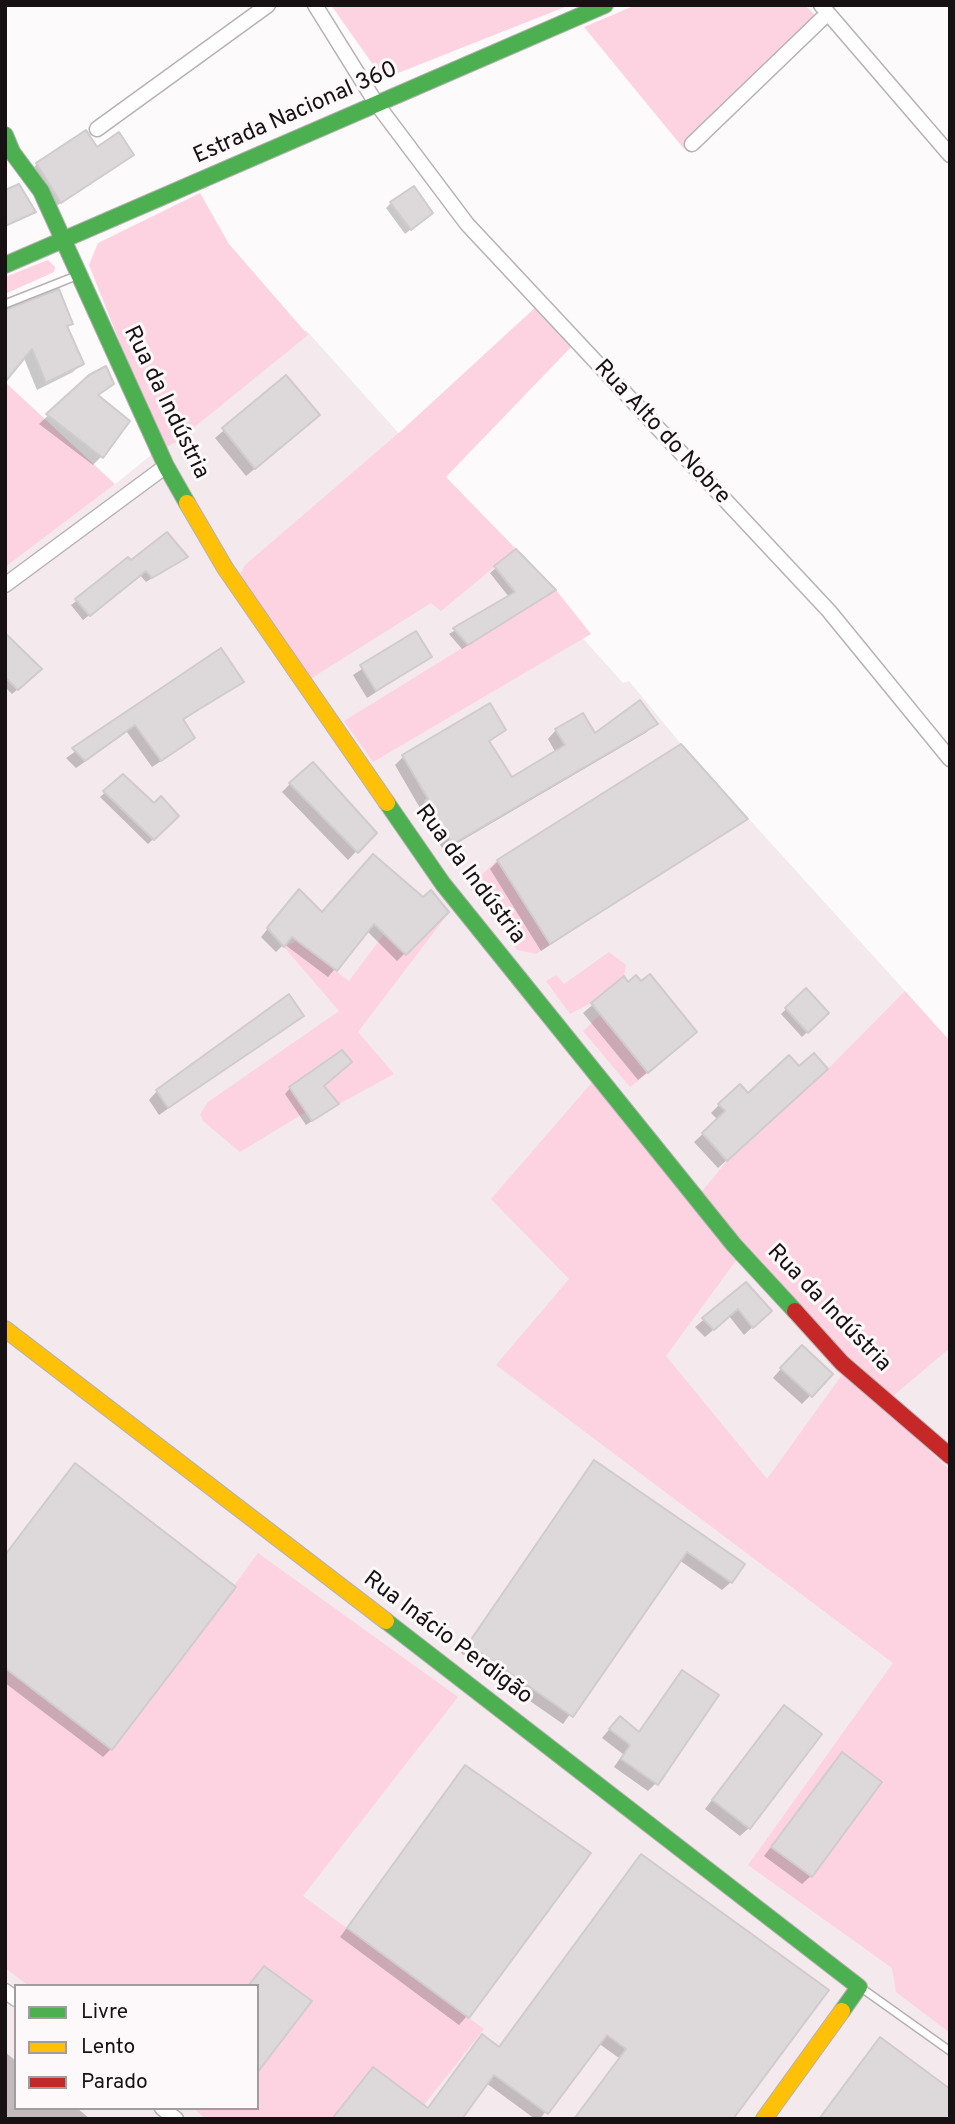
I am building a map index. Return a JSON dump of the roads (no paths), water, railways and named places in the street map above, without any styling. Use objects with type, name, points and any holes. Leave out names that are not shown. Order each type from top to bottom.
[{"type":"street","points":[[97,129],[268,5]]},
{"type":"street","name":"Rua Alto do Nobre","points":[[315,5],[376,103],[467,224],[830,611],[950,759]]},
{"type":"street","name":"Estrada Nacional 360","points":[[5,265],[605,5]]},
{"type":"street","points":[[692,144],[825,9],[950,155]]},
{"type":"street","name":"Rua da Indústria","points":[[5,135],[12,152],[41,191],[65,240],[166,466],[228,572],[443,884],[734,1245],[842,1363],[950,1456]]},
{"type":"street","points":[[5,585],[166,466]]},
{"type":"street","name":"Rua Inácio Perdigão","points":[[5,1329],[726,1880],[859,1987]]},
{"type":"street","points":[[764,2119],[859,1987]]},
{"type":"lane","points":[[5,304],[80,274]]},
{"type":"lane","points":[[859,1987],[950,2051]]}]
